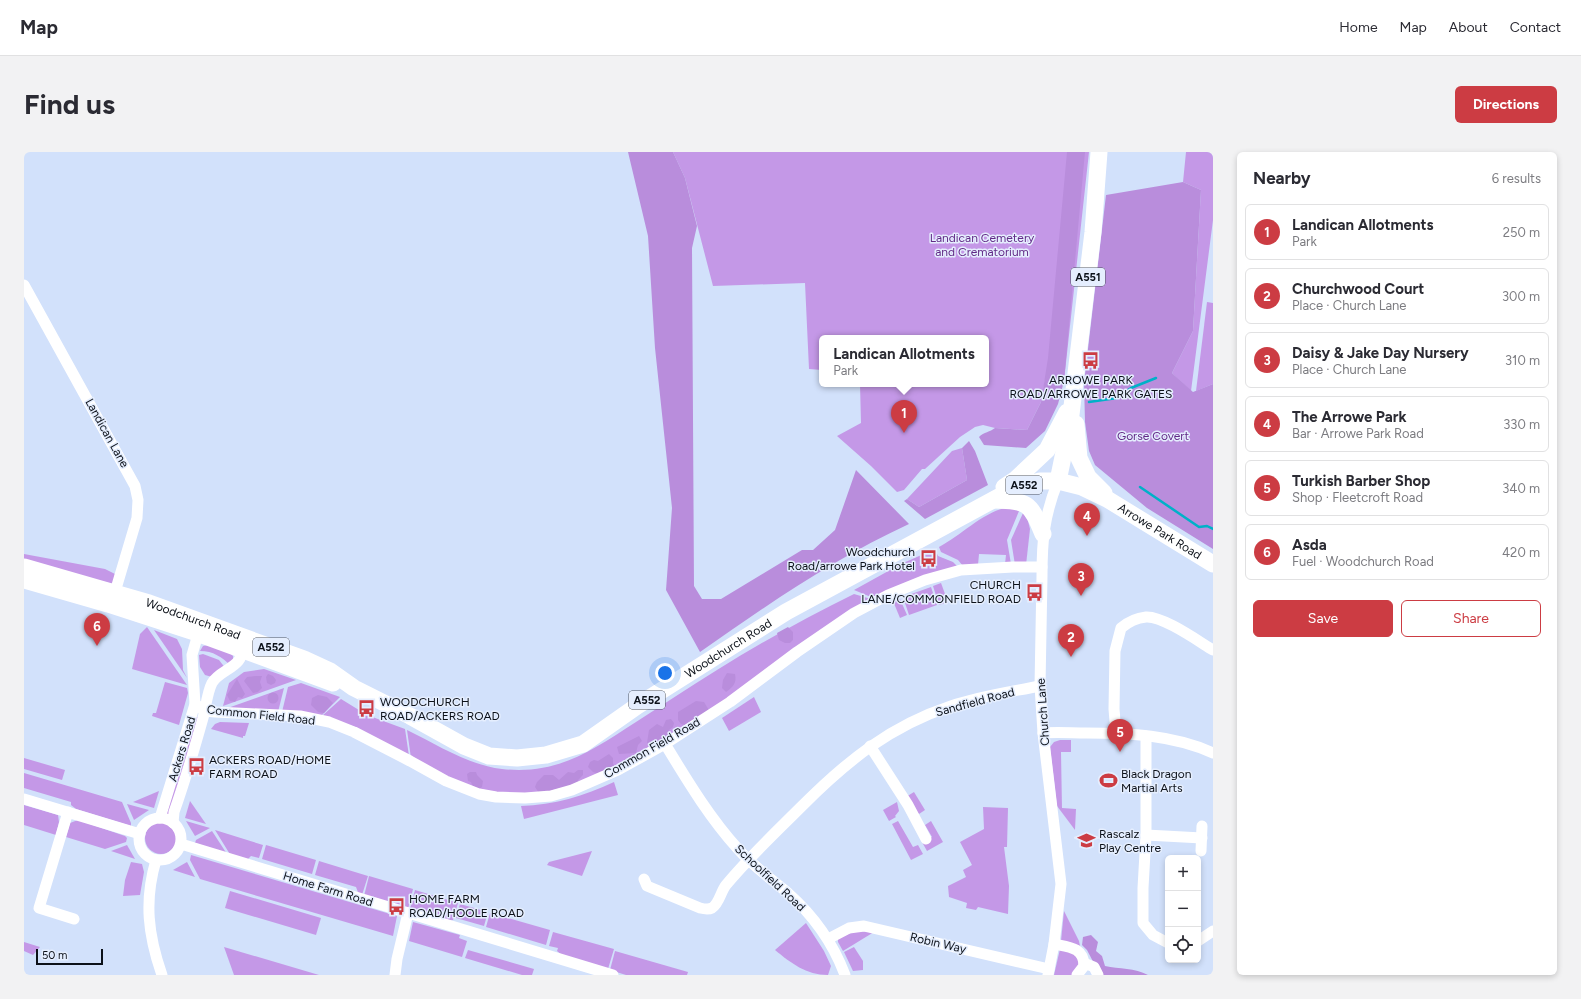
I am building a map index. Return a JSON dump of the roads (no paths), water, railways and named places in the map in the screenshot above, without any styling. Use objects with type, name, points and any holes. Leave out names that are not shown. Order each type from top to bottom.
[{"type":"main road","name":"A551","points":[[1058,481],[1073,402],[1092,232],[1099,152]]},
{"type":"main road","points":[[1073,402],[1079,458],[1088,477],[1115,504]]},
{"type":"main road","points":[[954,522],[1016,479],[1047,450],[1073,402]]},
{"type":"main road","name":"Woodchurch Road","points":[[28,572],[115,592],[184,615],[304,659],[330,671],[354,688],[410,716],[464,746],[489,756],[517,758],[546,756],[583,744],[638,706],[786,612],[1017,487],[1040,481],[1058,481]]},
{"type":"main road","name":"Arrowe Park Road","points":[[1058,481],[1082,487],[1115,504],[1213,564]]},
{"type":"main road","points":[[994,500],[1018,501],[1028,506],[1036,518],[1043,534]]},
{"type":"main road","name":"Woodchurch Road","points":[[28,572],[127,604],[131,612],[198,634],[326,681],[354,688]]},
{"type":"street","name":"Landican Lane","points":[[24,285],[135,486],[138,500],[137,518],[115,592]]},
{"type":"street","name":"Church Lane","points":[[1048,972],[1054,944],[1061,884],[1043,733],[1040,686],[1042,567],[1043,534],[1050,500],[1058,481]]},
{"type":"street","name":"Common Field Road","points":[[195,704],[205,711],[300,716],[329,722],[354,732],[446,781],[479,794],[496,797],[525,798],[550,796],[572,790],[618,770],[665,744],[730,702],[797,652],[854,613],[888,595],[925,580],[962,570],[1042,567]]},
{"type":"street","points":[[184,615],[234,636],[242,643],[243,650],[240,659],[234,666],[214,681],[194,678]]},
{"type":"street","points":[[1116,733],[1114,709],[1115,651],[1120,628],[1129,622],[1147,617],[1157,619],[1167,622],[1213,650]]},
{"type":"street","name":"Ackers Road","points":[[160,818],[195,704],[192,655],[198,634]]},
{"type":"street","name":"Ackers Road","points":[[173,823],[174,812],[205,711],[210,687],[214,681]]},
{"type":"street","name":"Sandfield Road","points":[[644,879],[648,886],[700,908],[708,909],[715,904],[725,886],[803,805],[844,766],[870,746],[909,723],[951,706],[1001,693],[1040,686]]},
{"type":"street","points":[[1043,733],[1116,733],[1162,737],[1181,741],[1213,753]]},
{"type":"street","points":[[1146,736],[1146,835],[1143,888],[1143,924],[1153,935],[1165,942]]},
{"type":"street","name":"Schoolfield Road","points":[[665,744],[706,810],[738,850],[801,906],[828,939],[838,957],[845,975]]},
{"type":"street","points":[[870,746],[908,805],[926,839]]},
{"type":"street","points":[[24,799],[140,834]]},
{"type":"street","points":[[68,812],[39,908],[74,920]]},
{"type":"street","points":[[160,818],[173,823],[180,832],[181,844],[174,855],[163,861],[150,858],[140,848],[140,834],[142,828],[154,819],[160,818]]},
{"type":"street","points":[[1201,851],[1202,826]]},
{"type":"street","points":[[1146,835],[1202,838]]},
{"type":"street","name":"Home Farm Road","points":[[181,844],[613,975]]},
{"type":"street","points":[[156,860],[150,881],[149,908],[151,936],[162,975]]},
{"type":"street","points":[[395,975],[396,959],[408,913]]},
{"type":"street","name":"Robin Way","points":[[828,939],[849,928],[864,926],[1048,972]]},
{"type":"street","points":[[1201,939],[1213,931]]},
{"type":"street","points":[[1054,944],[1078,949],[1082,955],[1084,963],[1077,975]]},
{"type":"street","points":[[1084,963],[1094,967],[1098,975]]},
{"type":"waterway","points":[[1089,402],[1117,398],[1131,388],[1156,378]]},
{"type":"waterway","points":[[1140,487],[1199,527],[1207,526],[1213,529]]},
{"type":"place","name":"ARROWE PARK ROAD/ARROWE PARK GATES","points":[[1091,361]]},
{"type":"place","name":"Landican Allotments","points":[[904,433]]},
{"type":"place","name":"The Arrowe Park","points":[[1087,536]]},
{"type":"place","name":"Woodchurch Road/arrowe Park Hotel","points":[[928,559]]},
{"type":"place","name":"CHURCH LANE/COMMONFIELD ROAD","points":[[1034,592]]},
{"type":"place","name":"Daisy & Jake Day Nursery","points":[[1081,596]]},
{"type":"place","name":"Asda","points":[[97,646]]},
{"type":"place","name":"Churchwood Court","points":[[1071,657]]},
{"type":"place","name":"WOODCHURCH ROAD/ACKERS ROAD","points":[[367,709]]},
{"type":"place","name":"Turkish Barber Shop","points":[[1120,752]]},
{"type":"place","name":"ACKERS ROAD/HOME FARM ROAD","points":[[196,767]]},
{"type":"place","name":"Black Dragon Martial Arts","points":[[1108,781]]},
{"type":"place","name":"Rascalz Play Centre","points":[[1086,841]]},
{"type":"place","name":"HOME FARM ROAD/HOOLE ROAD","points":[[396,906]]},
{"type":"park label","name":"Landican Cemetery and Crematorium","points":[[982,245]]},
{"type":"park label","name":"Gorse Covert","points":[[1153,436]]}]
